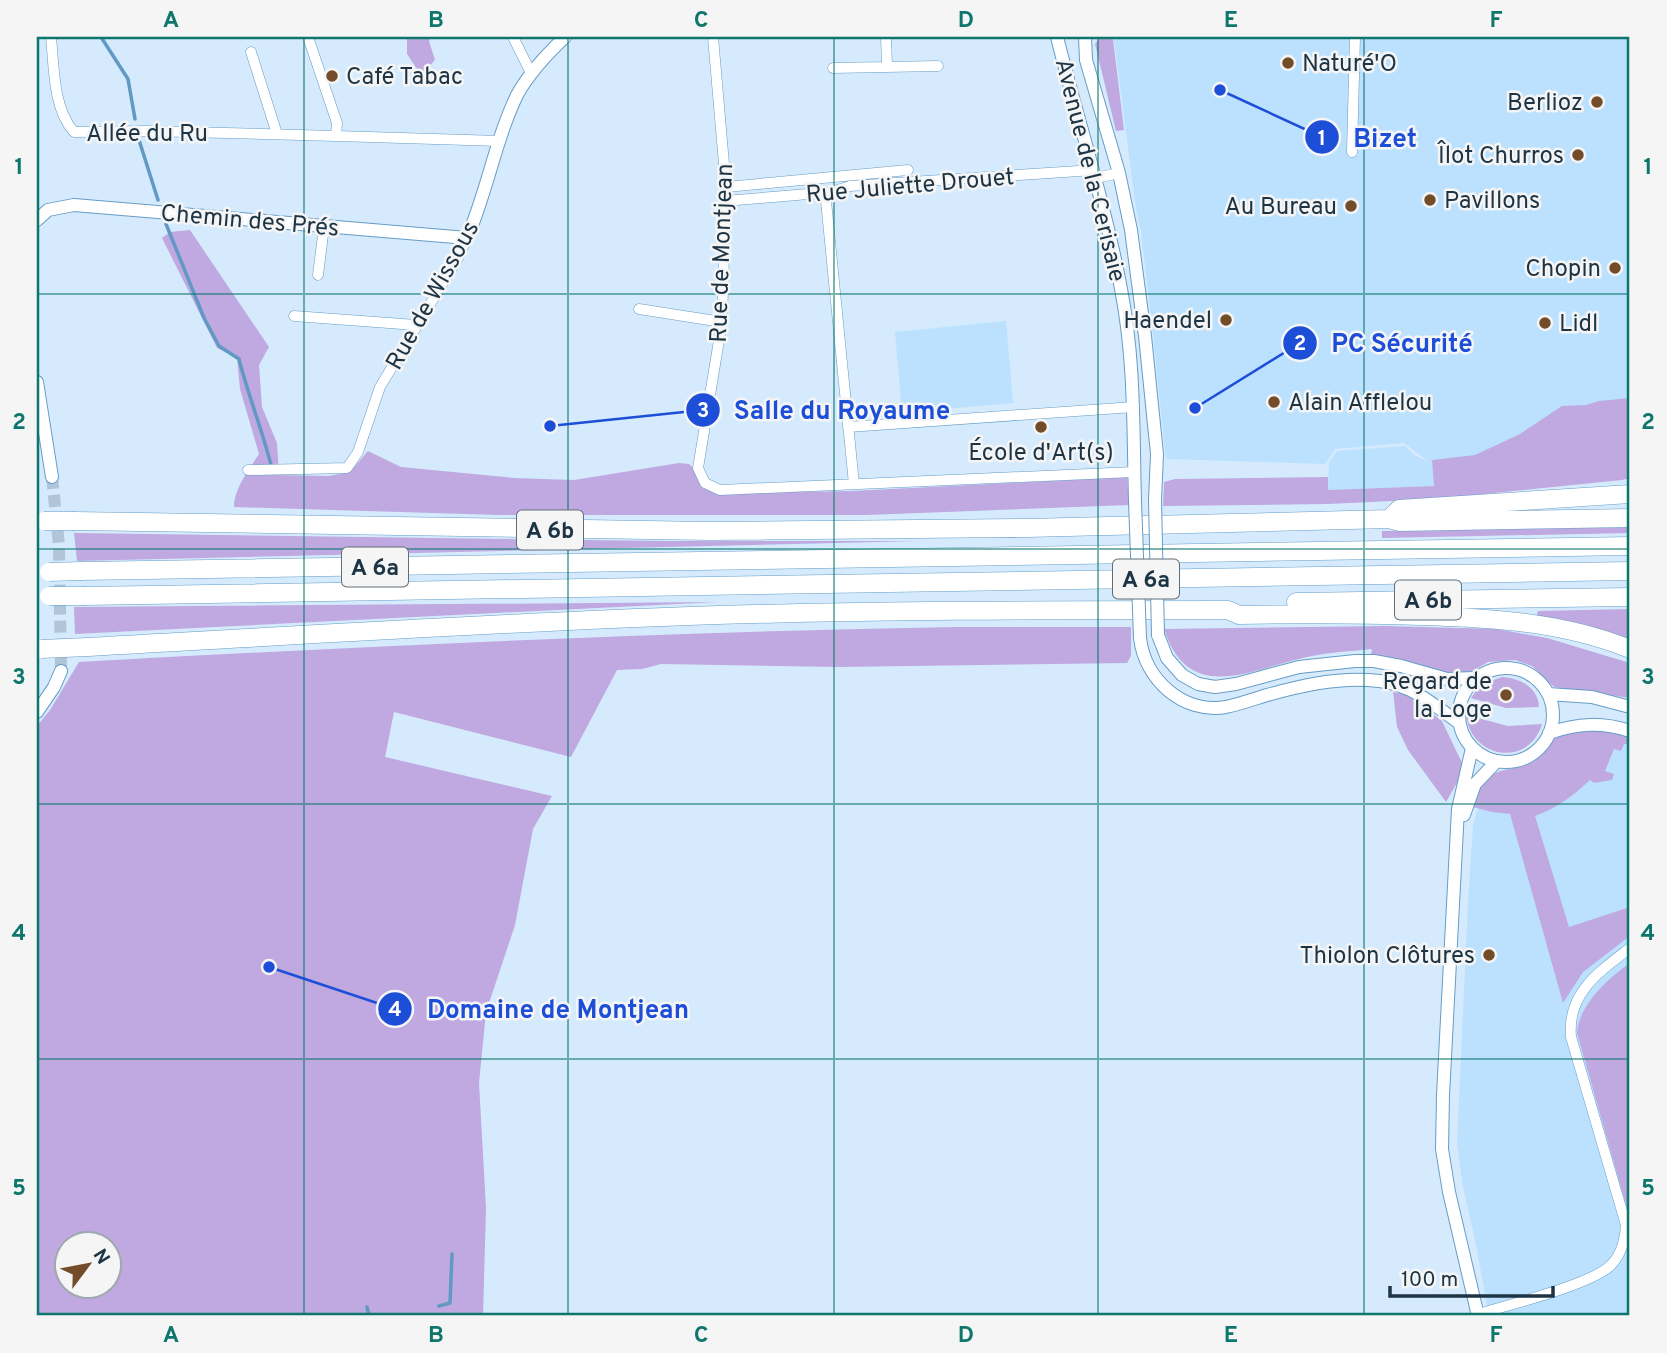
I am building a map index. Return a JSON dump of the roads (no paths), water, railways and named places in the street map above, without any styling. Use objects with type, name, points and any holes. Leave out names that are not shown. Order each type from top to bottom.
[{"type":"highway","points":[[1596,496],[1605,490],[1630,486]]},
{"type":"highway","points":[[1389,519],[1399,509],[1630,494]]},
{"type":"highway","name":"A 6b","points":[[40,521],[710,531],[1027,528],[1389,519],[1400,522],[1630,518]]},
{"type":"highway","name":"A 6a","points":[[43,572],[1630,546]]},
{"type":"highway","name":"A 6a","points":[[43,597],[1630,571]]},
{"type":"highway","name":"A 6b","points":[[39,649],[692,616],[1001,610],[1228,610],[1239,603],[1630,597]]},
{"type":"highway","points":[[1228,610],[1239,615],[1393,615],[1520,621],[1586,634],[1630,649]]},
{"type":"street","name":"Allée du Ru","points":[[51,37],[57,89],[63,112],[74,132],[148,131],[500,141]]},
{"type":"street","points":[[308,37],[337,123],[336,136]]},
{"type":"street","points":[[513,37],[531,73]]},
{"type":"street","name":"Rue de Wissous","points":[[248,470],[347,468],[358,452],[380,387],[458,258],[478,212],[518,93],[531,73],[565,37]]},
{"type":"street","name":"Rue de Montjean","points":[[713,37],[726,187],[722,322],[698,468],[705,483],[720,490],[854,484]]},
{"type":"street","points":[[886,37],[887,66]]},
{"type":"street","name":"Avenue de la Cerisaie","points":[[1057,37],[1095,174],[1121,290],[1134,407],[1140,638],[1145,662],[1157,680],[1176,697],[1191,704],[1225,707],[1283,690],[1324,682],[1367,680],[1410,689],[1427,698],[1458,722]]},
{"type":"street","name":"Avenue de la Cerisaie","points":[[1085,37],[1086,60],[1130,220],[1157,463],[1155,500],[1158,635],[1167,658],[1182,675],[1198,684],[1215,687],[1299,667],[1344,662],[1374,662],[1401,666],[1447,679],[1475,678]]},
{"type":"street","points":[[1352,152],[1355,37]]},
{"type":"street","points":[[251,52],[277,134]]},
{"type":"street","points":[[834,68],[938,66]]},
{"type":"street","points":[[726,187],[908,170]]},
{"type":"street","name":"Rue Juliette Drouet","points":[[725,201],[832,192],[850,186],[1076,171],[1095,174],[1119,173]]},
{"type":"street","points":[[832,192],[826,201],[854,484],[1134,472]]},
{"type":"street","name":"Chemin des Prés","points":[[37,219],[48,210],[74,205],[467,238]]},
{"type":"street","points":[[318,275],[324,227]]},
{"type":"street","points":[[639,309],[722,322]]},
{"type":"street","points":[[293,316],[416,325]]},
{"type":"street","points":[[37,382],[52,477]]},
{"type":"street","points":[[848,427],[1134,407]]},
{"type":"street","points":[[1510,667],[1532,676],[1548,694],[1553,712],[1549,733],[1535,753],[1512,762],[1496,762],[1482,756],[1465,740],[1458,722],[1459,704],[1475,678],[1486,672],[1510,667]]},
{"type":"street","points":[[37,712],[61,671]]},
{"type":"street","points":[[1548,694],[1592,697],[1630,707]]},
{"type":"street","points":[[1549,733],[1582,724],[1600,724],[1630,731]]},
{"type":"street","points":[[1472,748],[1458,809],[1442,1149],[1449,1192],[1478,1315],[1591,1279],[1611,1266],[1623,1245],[1626,1225],[1574,1049],[1570,1025],[1573,1007],[1583,987],[1630,948]]},
{"type":"street","points":[[1457,839],[1475,784],[1496,762]]},
{"type":"waterway","points":[[101,37],[128,79],[135,119]]},
{"type":"waterway","points":[[139,140],[158,200]]},
{"type":"waterway","points":[[166,224],[204,318],[219,346],[239,359],[271,465]]},
{"type":"waterway","points":[[439,1306],[450,1303],[452,1254]]},
{"type":"waterway","points":[[367,1307],[369,1316]]},
{"type":"tunnel","points":[[52,477],[59,545],[61,671]]},
{"type":"place","name":"Naturé'O","points":[[1288,63]]},
{"type":"place","name":"Café Tabac","points":[[332,76]]},
{"type":"place","name":"Bizet","points":[[1220,90]]},
{"type":"place","name":"Berlioz","points":[[1597,102]]},
{"type":"place","name":"Îlot Churros","points":[[1578,155]]},
{"type":"place","name":"Pavillons","points":[[1430,200]]},
{"type":"place","name":"Au Bureau","points":[[1351,206]]},
{"type":"place","name":"Chopin","points":[[1615,268]]},
{"type":"place","name":"Haendel","points":[[1226,320]]},
{"type":"place","name":"Lidl","points":[[1545,323]]},
{"type":"place","name":"Alain Afflelou","points":[[1274,402]]},
{"type":"place","name":"PC Sécurité","points":[[1195,408]]},
{"type":"place","name":"Salle du Royaume","points":[[550,426]]},
{"type":"place","name":"École d'Art(s)","points":[[1041,427]]},
{"type":"place","name":"Regard de la Loge","points":[[1506,695]]},
{"type":"place","name":"Thiolon Clôtures","points":[[1489,955]]},
{"type":"place","name":"Domaine de Montjean","points":[[269,967]]}]
